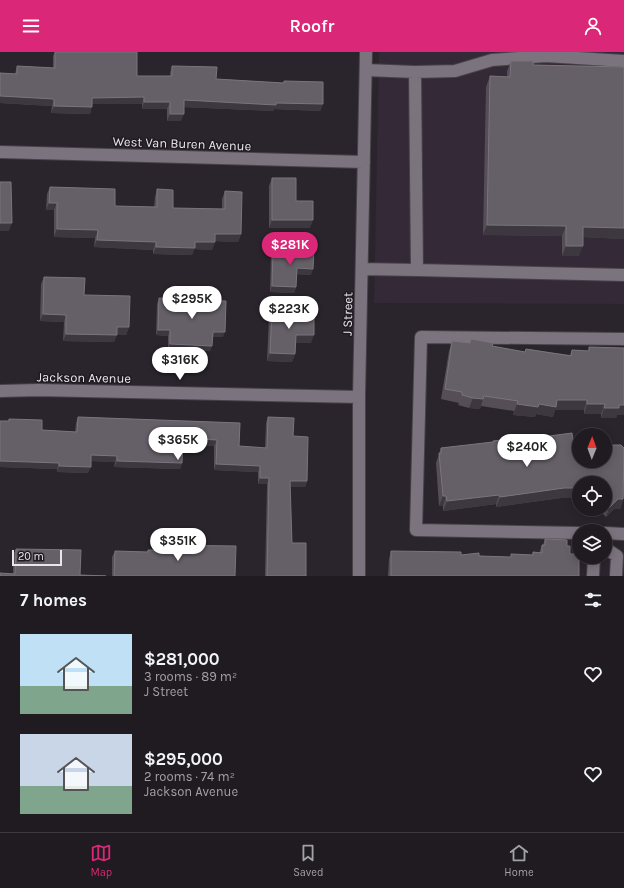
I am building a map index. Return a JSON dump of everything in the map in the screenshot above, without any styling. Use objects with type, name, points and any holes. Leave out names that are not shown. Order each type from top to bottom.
[{"type":"street","name":"J Street","points":[[359,576],[359,397],[366,52]]},
{"type":"street","points":[[366,70],[415,72],[455,71],[492,60],[546,56],[624,61]]},
{"type":"street","points":[[415,72],[417,270]]},
{"type":"street","name":"West Van Buren Avenue","points":[[0,152],[364,162]]},
{"type":"street","points":[[362,269],[624,275]]},
{"type":"street","points":[[572,533],[416,530],[421,337],[624,340]]},
{"type":"street","name":"Jackson Avenue","points":[[0,390],[359,397]]},
{"type":"street","points":[[612,534],[624,534]]},
{"type":"street","points":[[612,553],[617,556],[616,576]]},
{"type":"street","points":[[593,576],[594,564]]},
{"type":"shaded area","points":[[379,52],[624,52],[624,304],[374,303]]},
{"type":"building","points":[[55,52],[137,52],[137,76],[172,76],[172,66],[217,67],[216,79],[284,83],[284,81],[323,82],[323,104],[276,103],[276,105],[184,100],[184,114],[170,114],[170,102],[144,102],[144,97],[92,98],[92,107],[54,106],[54,99],[0,96],[0,73],[17,74],[17,66],[55,68]]},
{"type":"building","points":[[511,61],[533,61],[533,65],[624,67],[624,228],[583,227],[583,246],[566,246],[566,226],[487,225],[490,76],[510,77]]},
{"type":"building","points":[[272,178],[296,178],[296,201],[313,201],[313,220],[272,220]]},
{"type":"building","points":[[0,182],[11,182],[12,223],[0,223]]},
{"type":"building","points":[[50,187],[115,189],[115,206],[157,207],[157,189],[173,190],[173,208],[225,209],[225,191],[242,192],[241,234],[215,234],[215,242],[195,242],[195,248],[156,247],[156,242],[97,240],[98,230],[57,229],[57,203],[49,203]]},
{"type":"building","points":[[273,249],[314,250],[313,269],[297,268],[296,287],[272,286]]},
{"type":"building","points":[[44,277],[85,278],[84,295],[130,296],[129,327],[117,327],[117,335],[66,334],[66,315],[43,314]]},
{"type":"building","points":[[159,298],[226,301],[225,332],[213,332],[212,346],[170,344],[170,330],[158,330]]},
{"type":"building","points":[[272,310],[314,312],[314,335],[296,335],[295,354],[270,353]]},
{"type":"building","points":[[471,339],[493,343],[492,346],[525,352],[526,349],[571,356],[572,350],[589,351],[589,347],[624,348],[624,405],[619,405],[619,408],[604,408],[605,404],[587,404],[587,400],[557,400],[556,407],[539,404],[538,407],[517,404],[518,401],[484,396],[483,399],[473,398],[462,395],[462,392],[445,389],[452,341],[470,343]]},
{"type":"building","points":[[78,417],[240,423],[239,446],[267,448],[268,417],[294,418],[293,436],[308,437],[307,481],[290,481],[292,543],[306,543],[306,576],[267,576],[269,478],[260,478],[260,466],[216,464],[217,440],[183,438],[182,463],[117,461],[117,456],[91,455],[91,467],[59,466],[59,463],[0,461],[0,421],[9,421],[9,419],[42,420],[42,430],[77,432]]},
{"type":"building","points":[[572,433],[572,468],[612,468],[612,445],[621,445],[624,448],[623,499],[618,499],[612,505],[612,476],[572,476],[572,488],[500,497],[499,495],[447,501],[446,496],[443,496],[439,453],[441,453],[441,448],[519,438],[519,440]]},
{"type":"building","points":[[545,539],[567,540],[567,546],[570,546],[570,554],[572,554],[572,564],[579,564],[579,576],[391,576],[391,551],[461,552],[461,555],[479,553],[479,556],[511,557],[511,554],[533,555],[533,552],[542,553],[542,545],[545,545]]},
{"type":"building","points":[[159,545],[236,546],[235,576],[114,576],[115,551],[148,552],[148,550],[158,550]]},
{"type":"building","points":[[16,549],[81,550],[80,575],[106,576],[0,576],[0,573],[15,574]]}]
